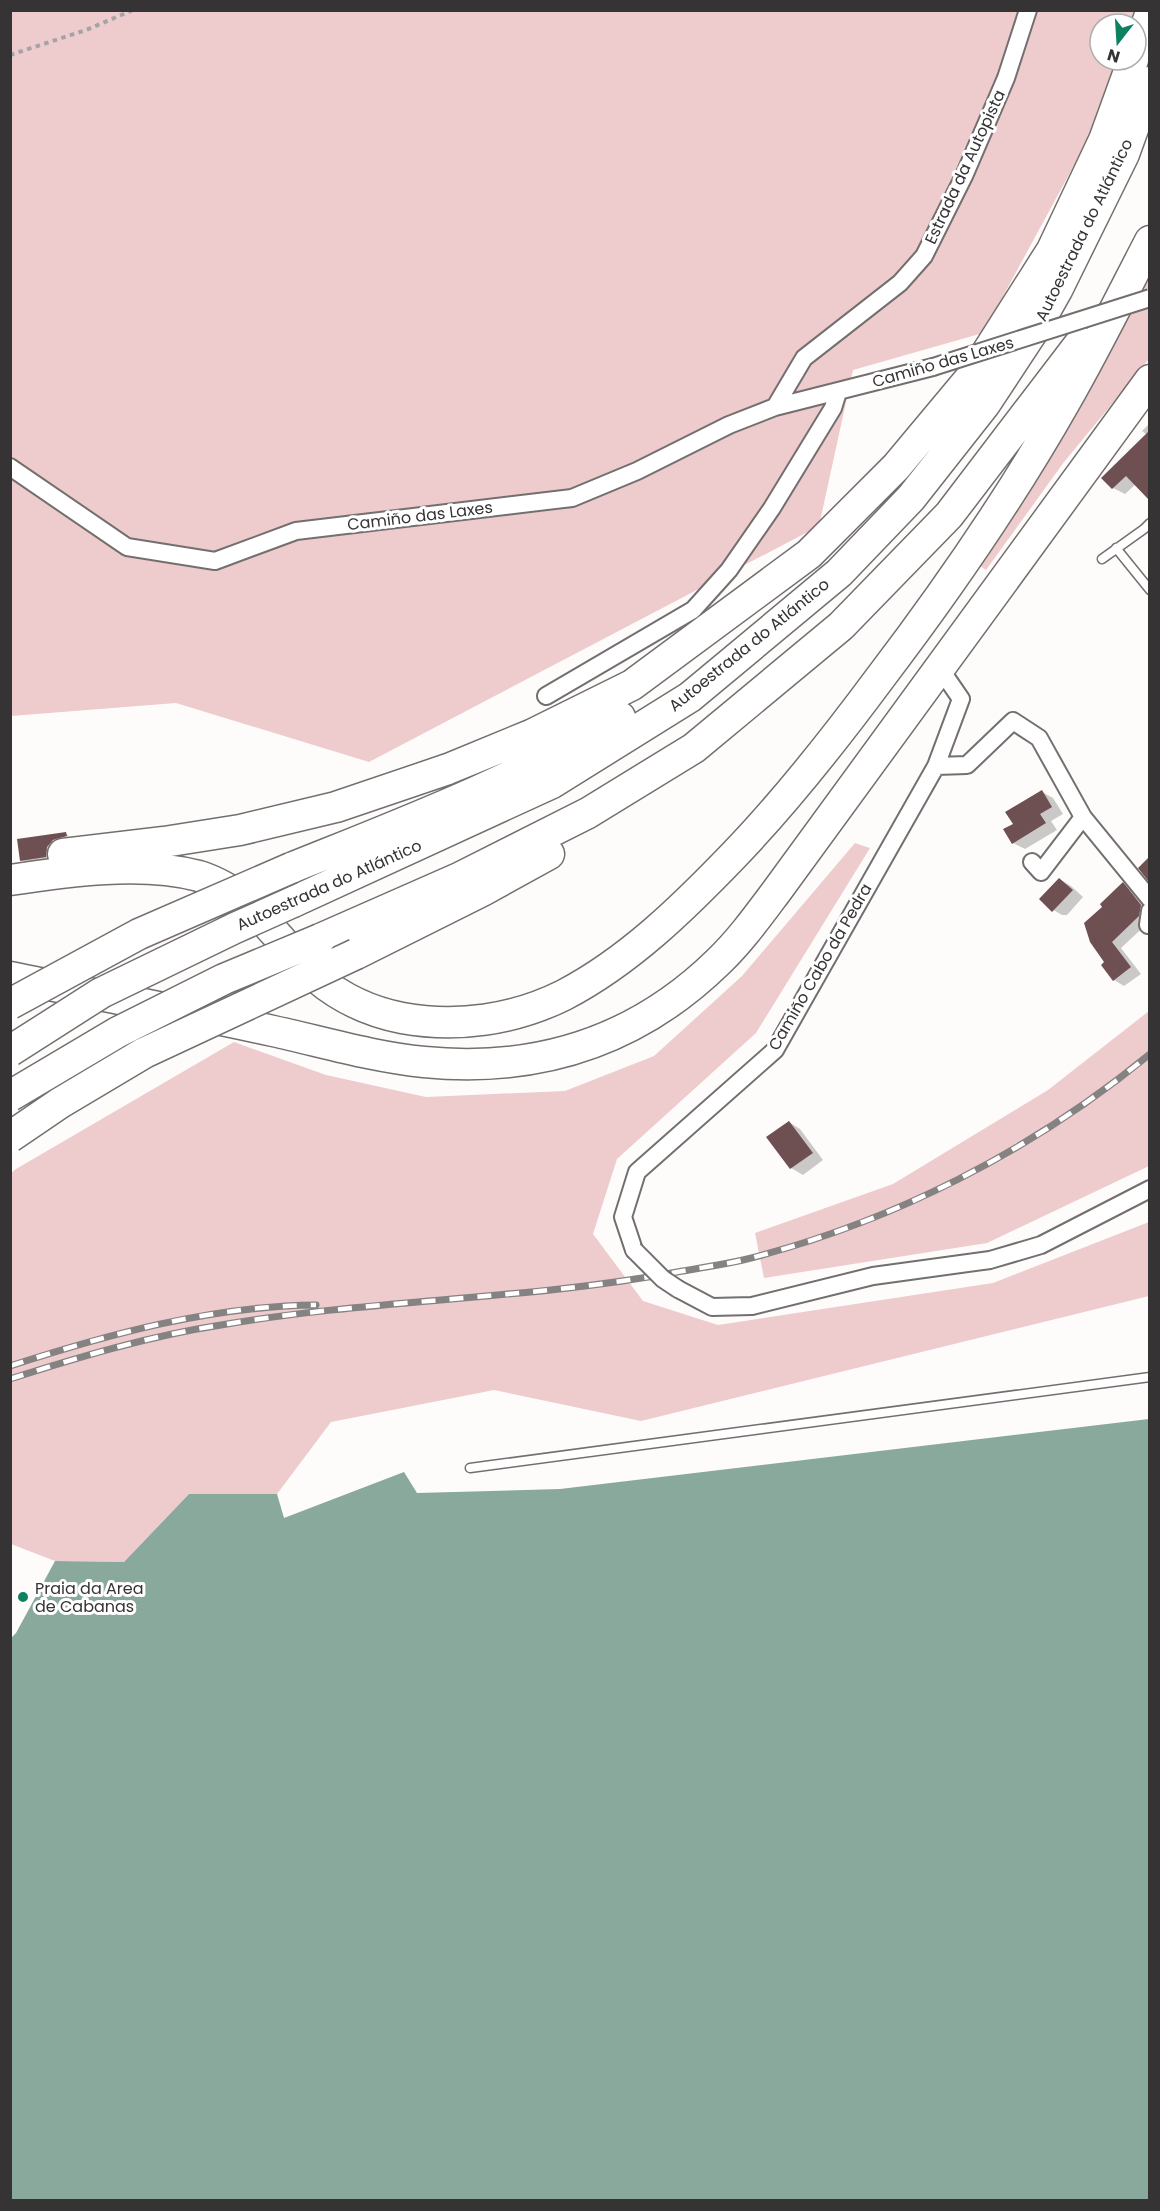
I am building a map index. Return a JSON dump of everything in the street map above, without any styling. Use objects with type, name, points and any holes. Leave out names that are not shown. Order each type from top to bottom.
[{"type":"highway","points":[[10,860],[142,845],[218,833],[336,807],[448,769],[533,734],[632,685],[809,554],[896,467],[972,376],[1052,250],[1104,140],[1129,72]]},
{"type":"highway","name":"Autoestrada do Atlántico","points":[[10,1051],[101,993],[235,928],[552,783],[690,697],[823,587],[879,534],[911,498],[985,404],[1039,322],[1124,154],[1149,82]]},
{"type":"highway","points":[[10,1137],[60,1103],[144,1053],[356,954],[482,891],[578,838],[651,793],[758,717],[833,656],[904,585],[949,515],[1085,336],[1149,215]]},
{"type":"highway","points":[[10,880],[49,874],[146,868],[202,877],[244,899],[315,978],[354,1002],[400,1017],[448,1022],[487,1020],[513,1015],[564,995],[626,955],[690,901],[764,824],[825,751],[935,605],[1016,486],[1067,399],[1149,241]]},
{"type":"highway","points":[[10,977],[209,1017],[384,1056],[422,1062],[487,1064],[522,1062],[580,1048],[649,1015],[671,1001],[719,962],[776,892],[1149,380]]},
{"type":"highway","points":[[1092,460],[1149,391]]},
{"type":"highway","points":[[10,1004],[139,934],[291,868],[431,812],[526,769],[599,731],[694,673],[790,599],[850,543],[934,448],[985,404]]},
{"type":"highway","points":[[10,1096],[118,1032],[224,980],[461,877],[588,813],[694,748],[841,626],[949,515]]},
{"type":"street","name":"Estrada da Autopista","points":[[775,407],[804,358],[900,283],[924,256],[964,176],[1006,78],[1028,10]]},
{"type":"street","name":"Camiño das Laxes","points":[[10,467],[127,547],[215,561],[296,531],[572,498],[637,471],[729,426],[775,407],[933,367],[1149,298]]},
{"type":"street","points":[[546,696],[693,610],[729,570],[772,507],[833,408],[838,392]]},
{"type":"street","name":"Camiño Cabo da Pedra","points":[[939,667],[961,699],[936,765],[775,1050],[637,1172],[623,1217],[634,1250],[663,1279],[712,1307],[752,1306],[873,1276],[990,1260],[1041,1245],[1149,1190]]},
{"type":"street","points":[[936,765],[967,765],[1013,722],[1039,738],[1083,817],[1149,899]]},
{"type":"street","points":[[1032,862],[1041,872],[1083,817]]},
{"type":"lane","points":[[1102,559],[1149,523]]},
{"type":"lane","points":[[1116,548],[1149,590]]},
{"type":"lane","points":[[470,1468],[1149,1377]]},
{"type":"path","points":[[10,55],[86,30],[133,10]]},
{"type":"shaded area","points":[[11,11],[1134,11],[1088,12],[1088,72],[1112,72],[1085,145],[983,333],[853,370],[819,526],[369,762],[176,703],[11,716]]},
{"type":"shaded area","points":[[1149,278],[1149,359],[1064,462],[986,570],[980,566],[1057,446],[1097,378]]},
{"type":"shaded area","points":[[855,843],[870,848],[756,1033],[617,1159],[593,1234],[643,1301],[718,1325],[993,1283],[1149,1222],[1149,1296],[641,1421],[494,1390],[331,1422],[277,1494],[189,1494],[124,1562],[55,1561],[11,1544],[10,1174],[16,1169],[234,1042],[326,1075],[426,1097],[565,1091],[654,1056],[742,976]]},
{"type":"shaded area","points":[[1149,1011],[1149,1166],[987,1243],[764,1278],[755,1233],[893,1184],[1048,1090]]},
{"type":"shaded area","points":[[1149,1419],[1149,2200],[11,2200],[11,1638],[16,1633],[55,1561],[124,1562],[189,1494],[277,1494],[284,1518],[404,1472],[417,1493],[560,1489]]},
{"type":"building","points":[[1149,431],[1149,500],[1126,476],[1112,489],[1101,478]]},
{"type":"building","points":[[1042,790],[1052,807],[1040,814],[1046,823],[1012,844],[1003,829],[1013,824],[1005,812]]},
{"type":"building","points":[[66,832],[67,836],[53,840],[47,847],[46,857],[20,861],[17,839]]},
{"type":"building","points":[[1149,857],[1149,882],[1138,868]]},
{"type":"building","points":[[1059,878],[1073,890],[1052,912],[1039,899]]},
{"type":"building","points":[[1123,882],[1141,905],[1139,916],[1112,942],[1131,967],[1113,981],[1101,965],[1104,962],[1090,942],[1084,923],[1102,907],[1100,904]]},
{"type":"building","points":[[789,1121],[813,1153],[790,1169],[766,1137]]},
{"type":"railway","points":[[10,1379],[114,1348],[194,1330],[278,1316],[621,1281],[735,1262],[798,1245],[852,1226],[958,1180],[1057,1122],[1150,1054]]},
{"type":"railway","points":[[10,1366],[85,1343],[199,1316],[238,1310],[316,1305]]},
{"type":"place","name":"Praia da Area de Cabanas","points":[[23,1597]]}]
